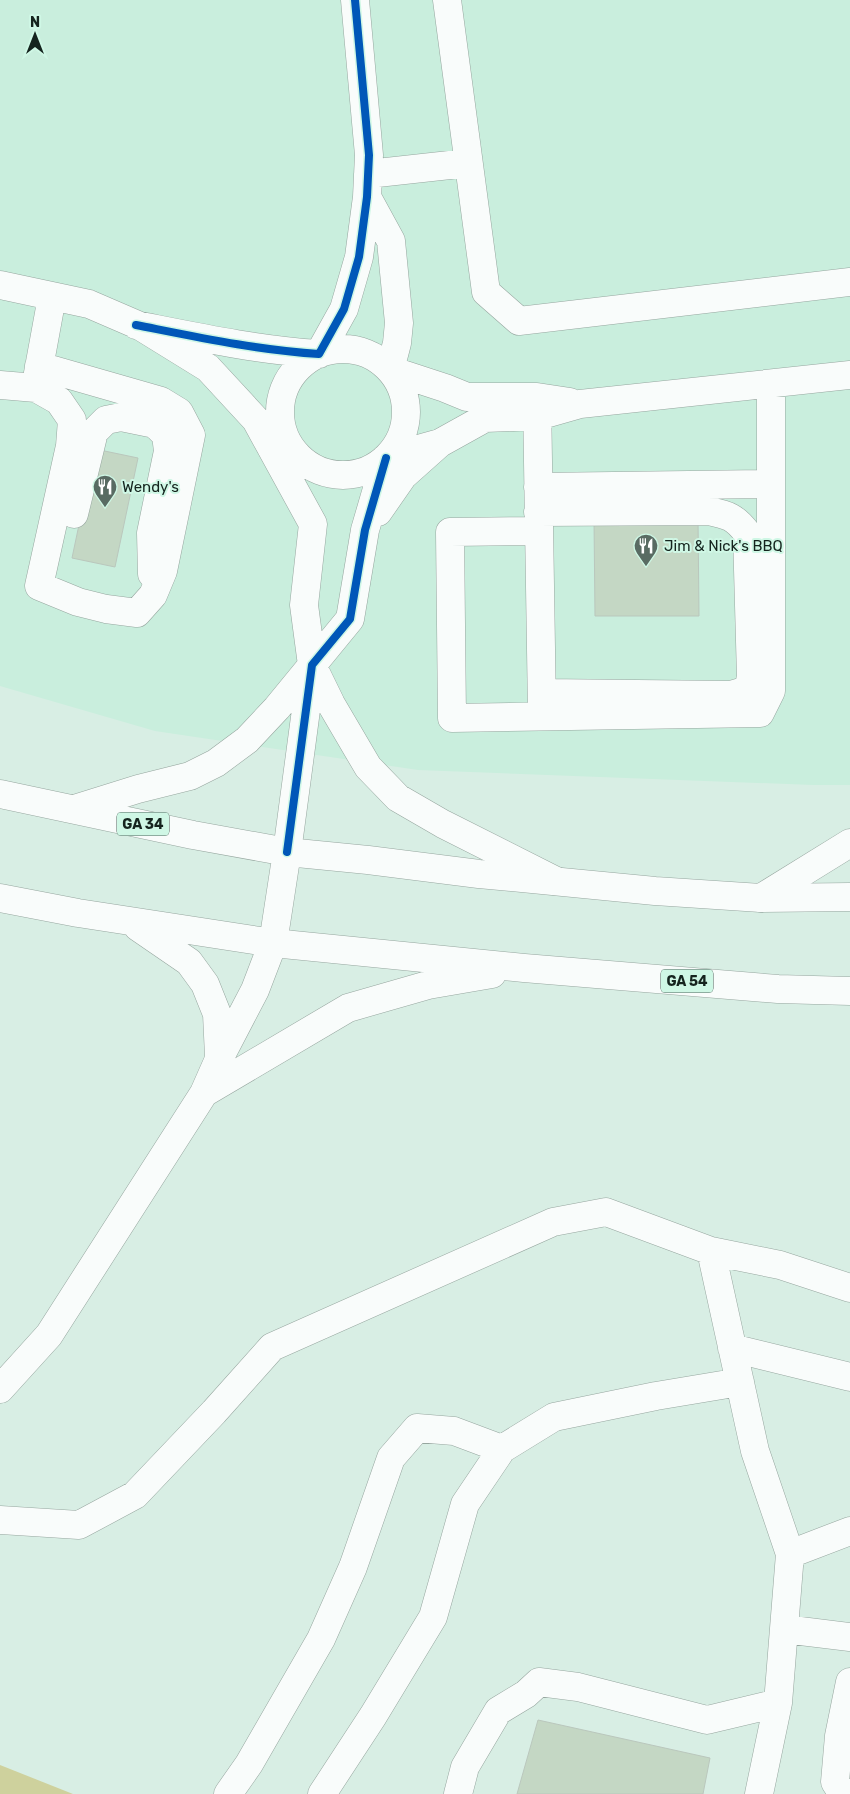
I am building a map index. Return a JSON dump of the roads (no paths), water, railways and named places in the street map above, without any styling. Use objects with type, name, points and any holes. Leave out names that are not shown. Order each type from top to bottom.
[{"type":"main road","points":[[355,0],[369,156],[368,186],[359,257],[344,308],[318,354],[300,366],[287,382],[281,402],[281,424],[312,490],[313,524],[304,605],[312,665],[287,852],[558,883],[655,891],[761,898],[850,897]]},
{"type":"main road","points":[[447,0],[486,292],[519,321],[850,282]]},
{"type":"main road","points":[[368,186],[468,163]]},
{"type":"main road","points":[[368,186],[391,241],[399,323],[397,343],[390,370]]},
{"type":"main road","points":[[0,285],[89,304],[136,325],[208,368],[256,420],[315,469],[333,474],[352,474],[371,469],[386,458],[398,442],[405,425],[406,405],[401,387],[390,370],[375,358],[357,351],[338,350],[318,354],[287,352],[214,341],[136,325]]},
{"type":"main road","points":[[37,377],[52,297]]},
{"type":"main road","points":[[263,348],[303,336],[344,308]]},
{"type":"main road","points":[[399,323],[417,361],[445,388]]},
{"type":"main road","points":[[390,370],[467,397],[538,406],[580,404],[850,375]]},
{"type":"main road","points":[[0,385],[37,377],[161,401],[179,412],[191,435],[163,571],[153,595],[137,612],[106,609],[78,602],[38,586],[70,446],[72,420],[59,401],[37,377]]},
{"type":"main road","points":[[542,705],[760,713],[771,691],[771,384]]},
{"type":"main road","points":[[365,530],[403,476],[440,443],[485,418],[538,406]]},
{"type":"main road","points":[[538,406],[542,705]]},
{"type":"main road","points":[[56,593],[94,432],[106,420],[121,417],[155,424],[166,435],[168,451],[150,533],[153,595]]},
{"type":"main road","points":[[256,420],[313,524]]},
{"type":"main road","points":[[386,458],[440,443]]},
{"type":"main road","points":[[74,809],[138,789],[190,776],[216,763],[247,740],[277,708],[350,619],[365,530],[386,458]]},
{"type":"main road","points":[[538,510],[709,511],[726,514],[738,521],[747,533],[750,677],[748,690],[731,695],[542,705],[452,718],[450,532],[538,510],[771,484]]},
{"type":"main road","points":[[312,665],[331,704],[368,767],[398,798],[443,824],[558,883]]},
{"type":"main road","name":"GA 34","points":[[0,794],[193,835],[287,852]]},
{"type":"main road","points":[[761,898],[850,843]]},
{"type":"main road","name":"GA 54","points":[[0,1389],[49,1335],[204,1093],[219,1059],[255,990],[273,943],[287,852]]},
{"type":"main road","points":[[0,898],[130,922],[273,943],[524,968]]},
{"type":"main road","points":[[130,922],[189,962],[205,984],[217,1014],[219,1059]]},
{"type":"main road","name":"GA 54","points":[[204,1093],[348,1008],[428,985],[524,968],[778,989],[850,991]]},
{"type":"main road","points":[[0,1520],[80,1524],[135,1495],[272,1347],[553,1222],[606,1212],[711,1251],[780,1265],[850,1288]]},
{"type":"main road","points":[[711,1251],[755,1451],[790,1554],[778,1703],[766,1788]]},
{"type":"main road","points":[[732,1348],[850,1377]]},
{"type":"main road","points":[[322,1794],[373,1716],[433,1617],[465,1504],[502,1449],[554,1417],[656,1396],[740,1382]]},
{"type":"main road","points":[[228,1794],[249,1764],[321,1639],[353,1567],[391,1458],[417,1428],[454,1431],[502,1449]]},
{"type":"main road","points":[[790,1554],[850,1531]]},
{"type":"main road","points":[[784,1629],[850,1637]]},
{"type":"main road","points":[[458,1794],[465,1767],[498,1711],[526,1694],[539,1682],[578,1687],[707,1720],[778,1703]]},
{"type":"main road","points":[[843,1794],[835,1782],[839,1736],[850,1682]]},
{"type":"place","name":"Wendy's","points":[[105,508]]},
{"type":"place","name":"Jim & Nick's BBQ","points":[[646,567]]}]
